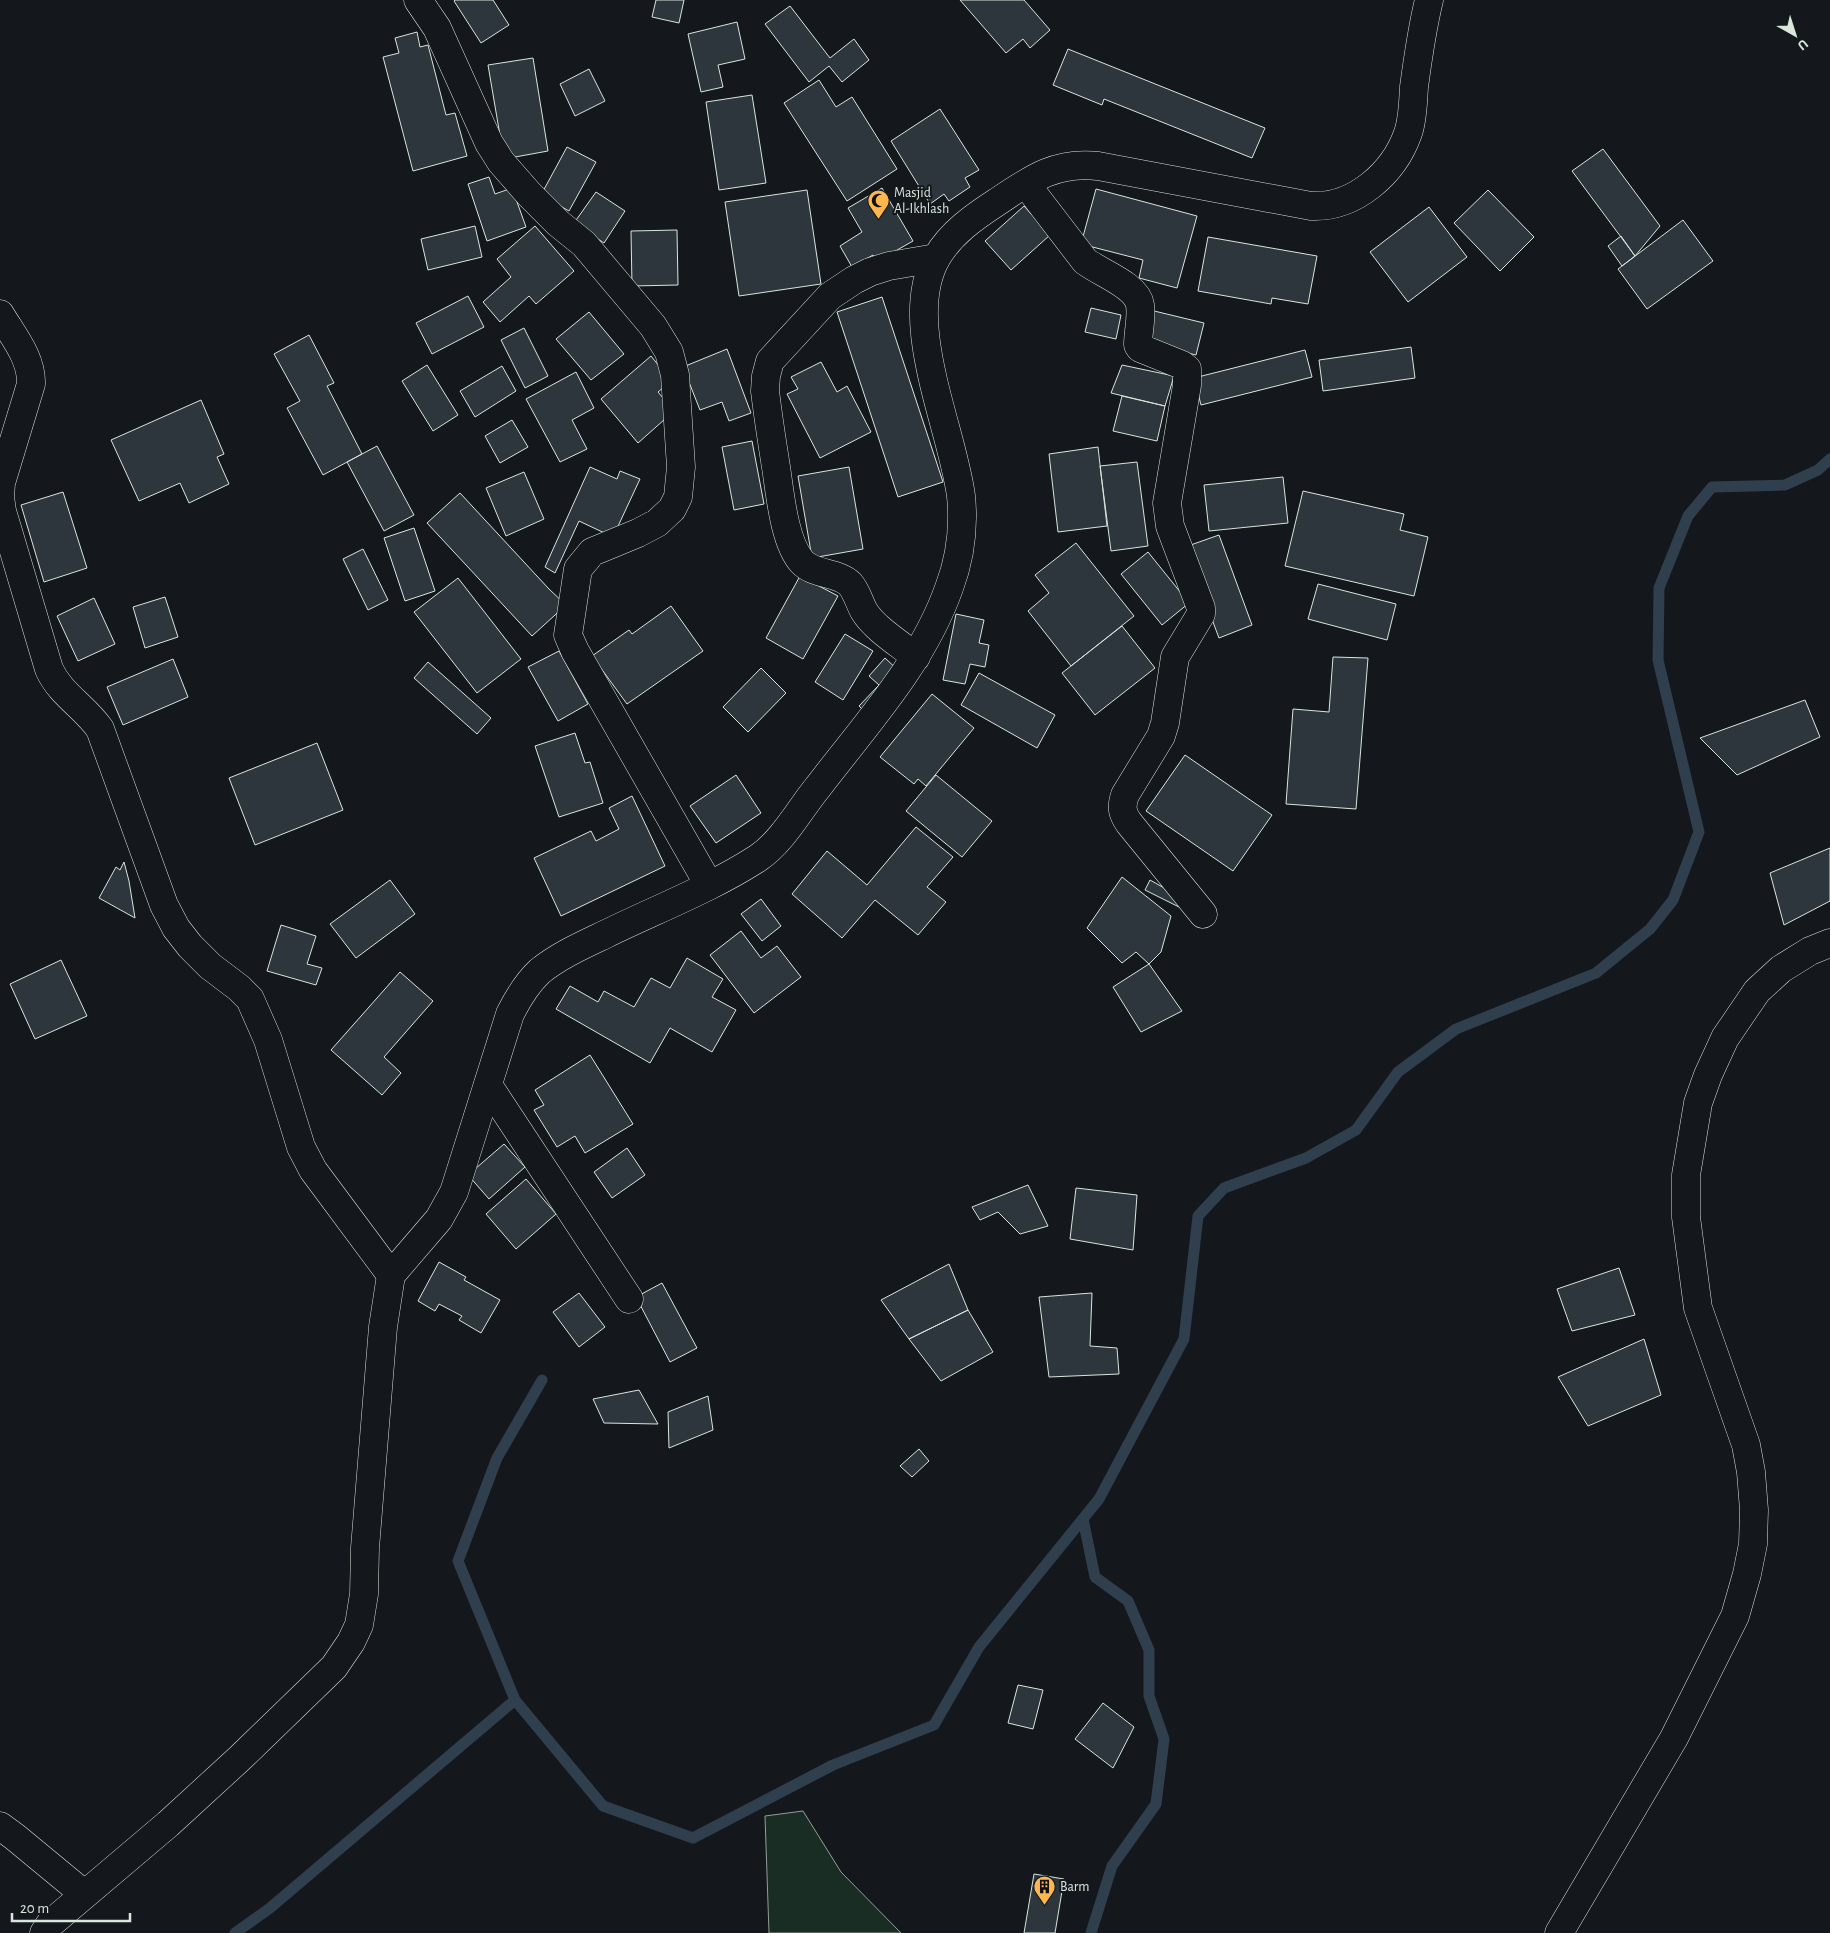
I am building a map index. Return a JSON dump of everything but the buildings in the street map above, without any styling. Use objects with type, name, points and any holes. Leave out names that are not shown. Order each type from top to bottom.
[{"type":"street","points":[[418,0],[437,28],[489,143],[501,162],[529,194],[599,260],[653,326],[669,352],[675,375],[681,467],[678,497],[672,509],[657,523],[638,533],[602,547],[585,559],[578,569],[574,586],[568,636],[709,885]]},
{"type":"street","points":[[44,1933],[50,1924],[168,1824],[240,1758],[334,1667],[351,1642],[359,1625],[364,1594],[365,1548],[382,1336],[391,1275],[439,1219],[454,1192],[510,1014],[524,989],[539,973],[564,955],[709,885],[762,855],[776,842],[863,731],[923,646],[950,588],[960,546],[962,521],[961,494],[925,341],[923,313],[926,286],[936,258],[953,235],[982,211],[1026,184],[1057,168],[1080,164],[1311,206],[1324,207],[1349,199],[1363,191],[1386,170],[1398,155],[1409,131],[1421,33],[1429,0]]},
{"type":"street","points":[[1026,184],[1085,261],[1095,269],[1126,285],[1135,294],[1140,304],[1138,344],[1140,348],[1182,365],[1187,370],[1187,385],[1167,503],[1170,526],[1201,608],[1201,614],[1175,657],[1165,723],[1161,736],[1125,795],[1122,811],[1129,824],[1203,914]]},
{"type":"street","points":[[916,657],[864,612],[855,590],[849,584],[844,580],[808,567],[796,553],[785,525],[765,391],[770,361],[830,296],[870,272],[889,266],[936,258]]},
{"type":"street","points":[[0,314],[29,364],[31,384],[6,464],[0,497],[2,511],[49,669],[60,688],[100,729],[164,905],[176,928],[190,946],[210,966],[250,999],[268,1040],[301,1148],[313,1170],[391,1275]]},
{"type":"street","points":[[1559,1933],[1674,1738],[1735,1616],[1747,1574],[1753,1535],[1752,1472],[1746,1445],[1698,1308],[1686,1216],[1686,1175],[1698,1103],[1708,1075],[1725,1038],[1757,992],[1781,969],[1830,943]]},
{"type":"street","points":[[488,1085],[629,1299]]},
{"type":"street","points":[[0,1826],[16,1837],[84,1894]]},
{"type":"green space","points":[[803,1811],[841,1872],[901,1933],[769,1933],[765,1816]]},
{"type":"waterway","points":[[235,1933],[270,1908],[515,1700],[603,1806],[693,1838],[833,1765],[934,1725],[979,1647],[1099,1499],[1184,1339],[1198,1216],[1224,1188],[1306,1158],[1356,1130],[1398,1072],[1456,1029],[1596,973],[1650,929],[1673,900],[1699,832],[1658,660],[1659,588],[1688,516],[1712,487],[1785,485],[1818,470],[1830,459]]},
{"type":"waterway","points":[[515,1700],[458,1561],[497,1458],[542,1380]]},
{"type":"waterway","points":[[1083,1519],[1095,1577],[1128,1601],[1149,1650],[1149,1696],[1164,1739],[1156,1804],[1112,1866],[1091,1933]]},
{"type":"place","name":"Masjid Al-Ikhlash","points":[[878,220]]},
{"type":"place","name":"Barm","points":[[1044,1906]]}]
